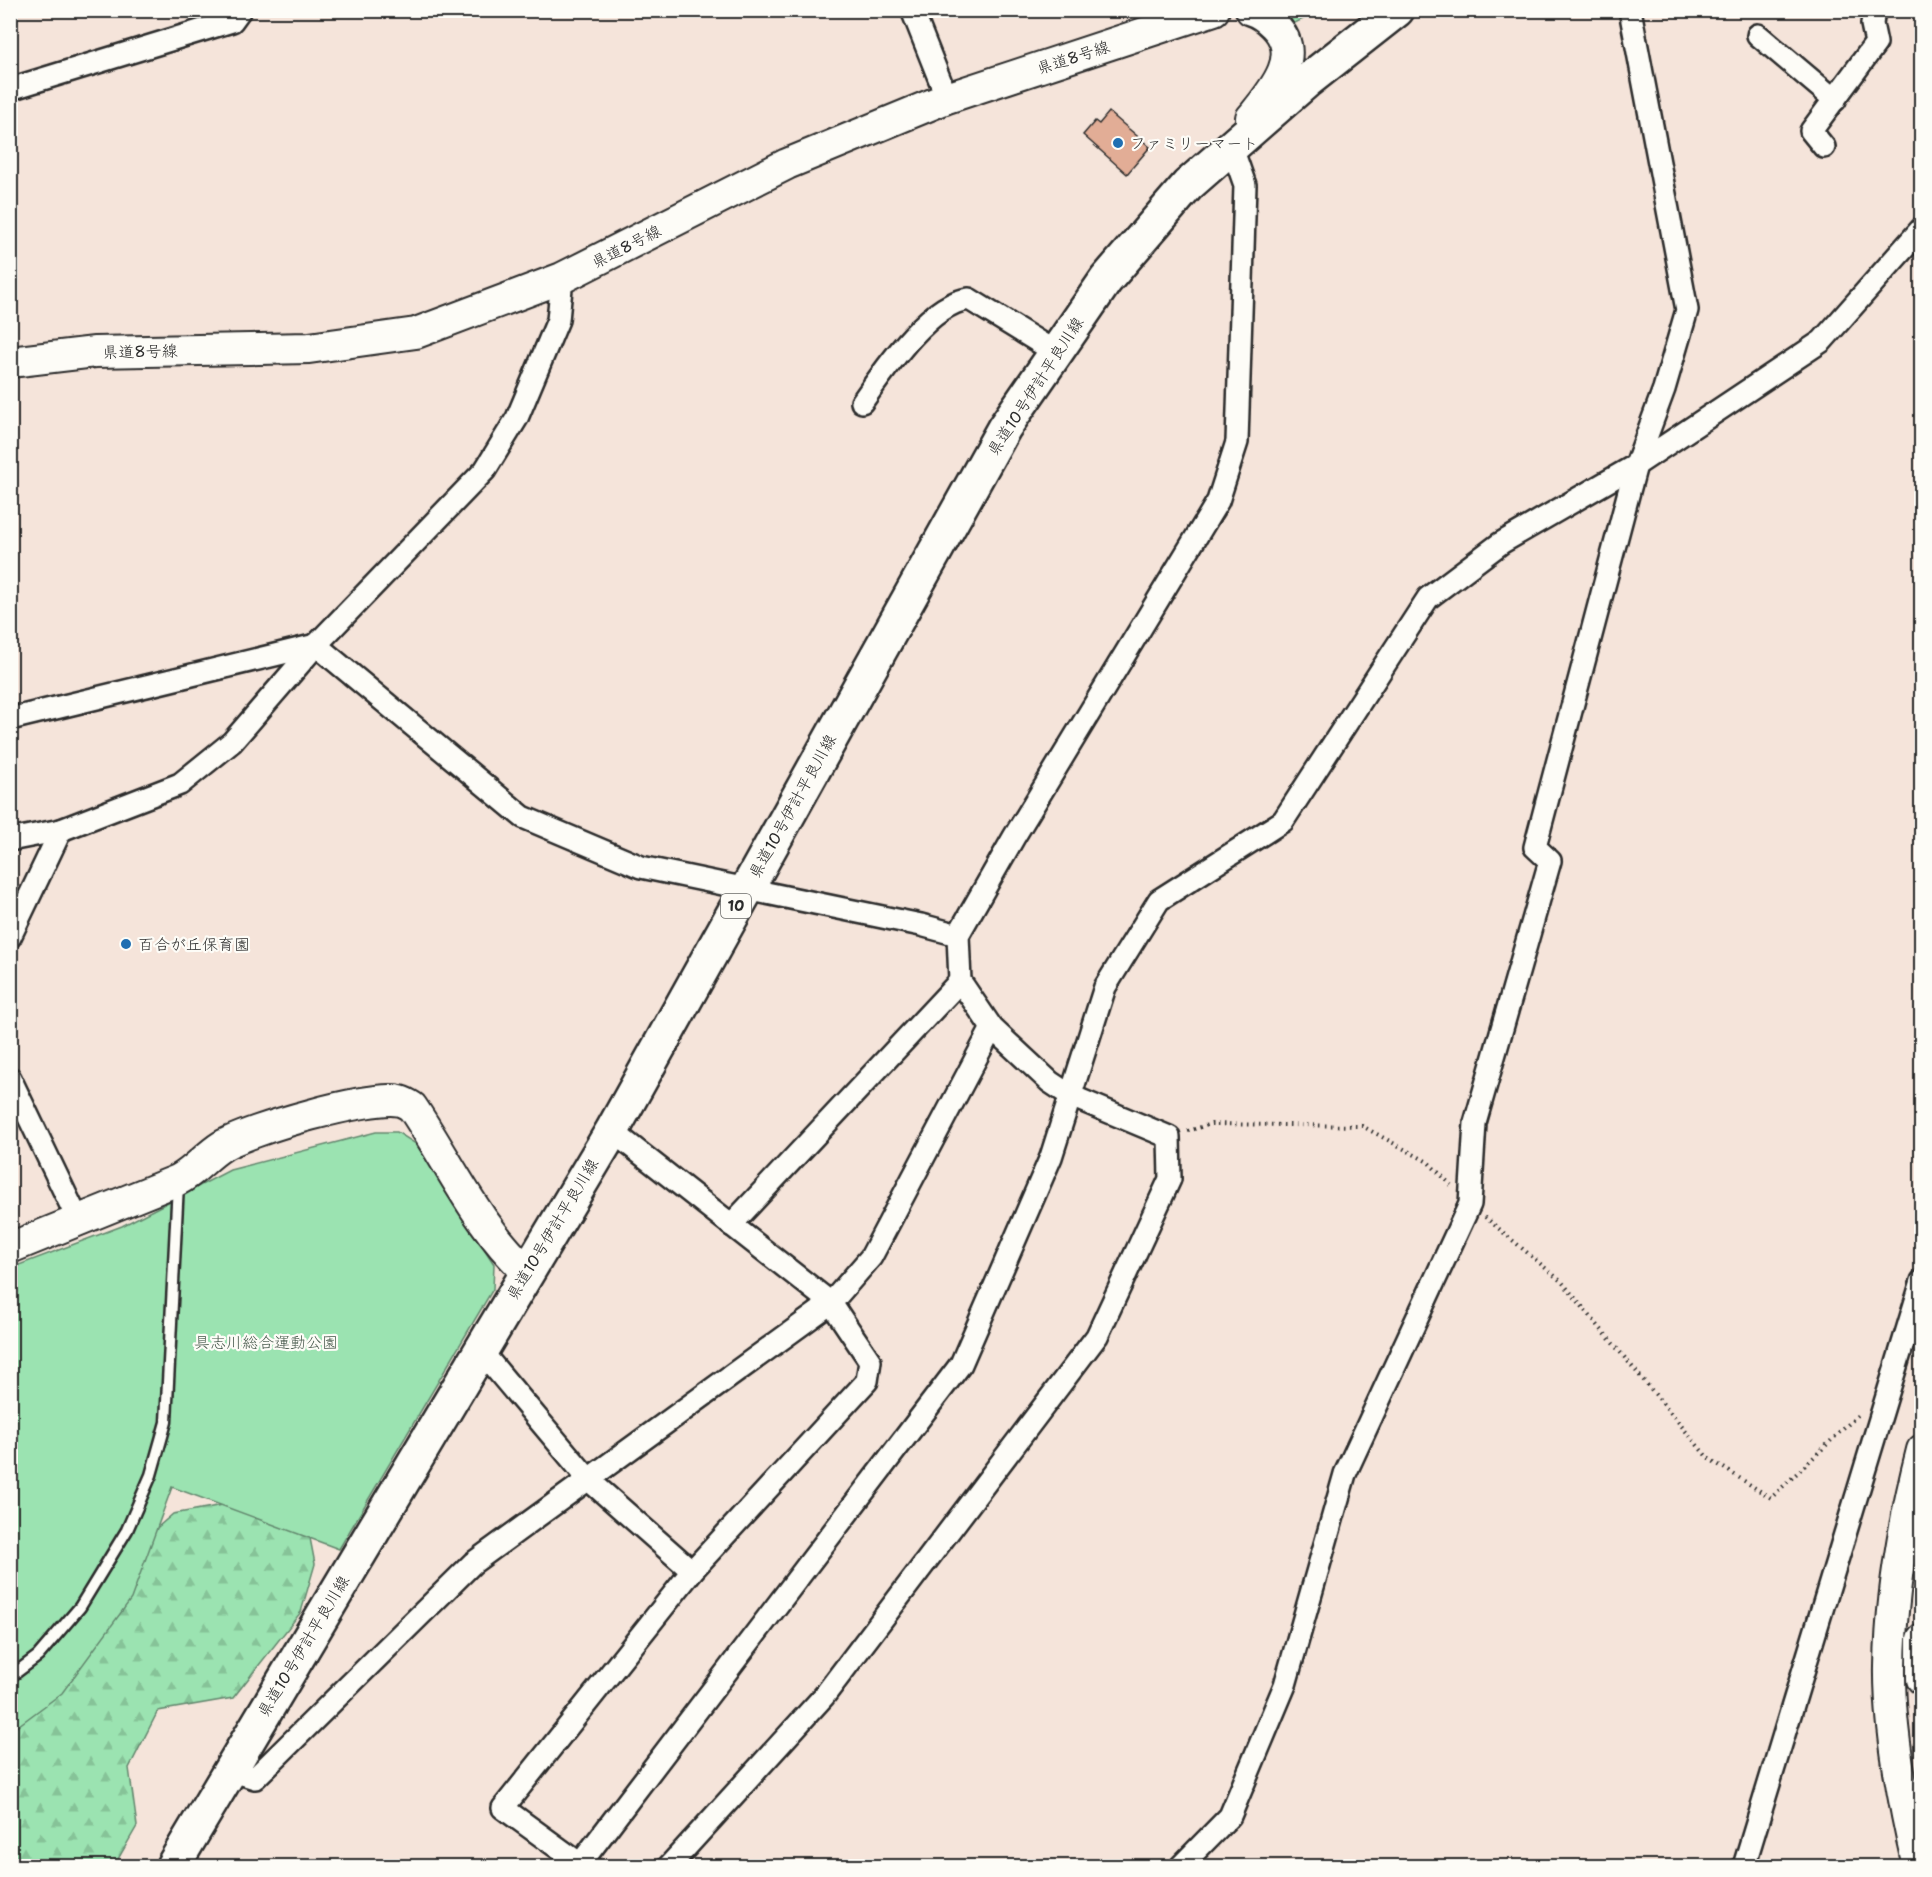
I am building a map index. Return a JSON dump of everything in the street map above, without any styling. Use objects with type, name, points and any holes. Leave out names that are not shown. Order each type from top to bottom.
[{"type":"main road","name":"県道8号線","points":[[10,362],[95,352],[309,348],[416,333],[562,278],[787,164],[947,98],[1214,10]]},
{"type":"main road","points":[[1231,145],[1279,81],[1285,66],[1287,48],[1284,35],[1266,17],[1251,10]]},
{"type":"main road","name":"県道10号伊計平良川線","points":[[173,1866],[526,1271],[612,1131],[1004,428],[1055,352],[1145,232],[1188,184],[1387,13]]},
{"type":"main road","points":[[10,1248],[178,1180],[192,1172],[223,1145],[297,1118],[373,1102],[399,1101],[412,1107],[493,1234],[509,1256],[526,1271]]},
{"type":"main road","points":[[1918,1866],[1906,1816],[1889,1668],[1896,1579],[1908,1504],[1922,1450]]},
{"type":"main road","points":[[1922,1639],[1922,1679]]},
{"type":"street","points":[[10,89],[232,21],[240,10]]},
{"type":"street","points":[[912,10],[947,98]]},
{"type":"street","points":[[1181,1866],[1230,1816],[1285,1685],[1345,1474],[1470,1203],[1475,1122],[1550,861],[1535,847],[1636,465],[1664,389],[1687,310],[1630,10]]},
{"type":"street","points":[[1824,147],[1811,130],[1876,44],[1872,24],[1874,10]]},
{"type":"street","points":[[1758,35],[1835,100]]},
{"type":"street","points":[[669,1866],[824,1696],[1097,1336],[1170,1179],[1169,1137],[1071,1096],[1050,1083],[992,1028],[960,981],[957,935],[1218,501],[1238,442],[1245,185],[1231,145]]},
{"type":"street","points":[[612,1131],[831,1303],[870,1361],[867,1381],[692,1571],[503,1808],[582,1865],[960,1364],[1051,1157],[1105,987],[1159,900],[1283,821],[1428,598],[1500,543],[1636,465],[1822,341],[1922,228]]},
{"type":"street","points":[[10,840],[60,830],[180,784],[232,742],[316,645],[485,470],[517,418],[558,320],[562,278]]},
{"type":"street","points":[[862,402],[905,341],[957,300],[969,298],[1055,352]]},
{"type":"street","points":[[316,645],[523,817],[641,867],[921,925],[957,935]]},
{"type":"street","points":[[10,719],[316,645]]},
{"type":"street","points":[[10,937],[60,830]]},
{"type":"street","points":[[731,1225],[960,981]]},
{"type":"street","points":[[230,1770],[255,1778],[473,1563],[590,1481],[831,1303],[871,1257],[992,1028]]},
{"type":"street","points":[[10,1078],[78,1220]]},
{"type":"street","points":[[1744,1866],[1922,1281]]},
{"type":"street","points":[[480,1350],[590,1481],[692,1571]]},
{"type":"lane","points":[[10,1677],[38,1656],[80,1607],[127,1530],[151,1475],[166,1422],[178,1180]]},
{"type":"path","points":[[1169,1137],[1211,1124],[1362,1126],[1428,1162],[1470,1203],[1562,1282],[1708,1458],[1772,1498],[1893,1381]]},
{"type":"green space","points":[[1278,10],[1315,13],[1285,28]]},
{"type":"green space","name":"具志川総合運動公園","points":[[376,1132],[397,1132],[416,1144],[494,1264],[493,1289],[339,1549],[172,1487],[131,1599],[62,1693],[11,1731],[11,1268],[122,1226],[230,1170]]},
{"type":"green space","points":[[256,1499],[305,1512],[315,1564],[301,1612],[233,1698],[158,1711],[129,1768],[137,1826],[114,1866],[11,1866],[10,1714],[137,1545],[173,1514]]},
{"type":"building","name":"ファミリーマート","points":[[1109,112],[1150,147],[1127,174],[1083,135],[1095,121],[1099,124]]},
{"type":"place","name":"ファミリーマート","points":[[1118,143]]},
{"type":"place","name":"百合が丘保育園","points":[[126,944]]}]
